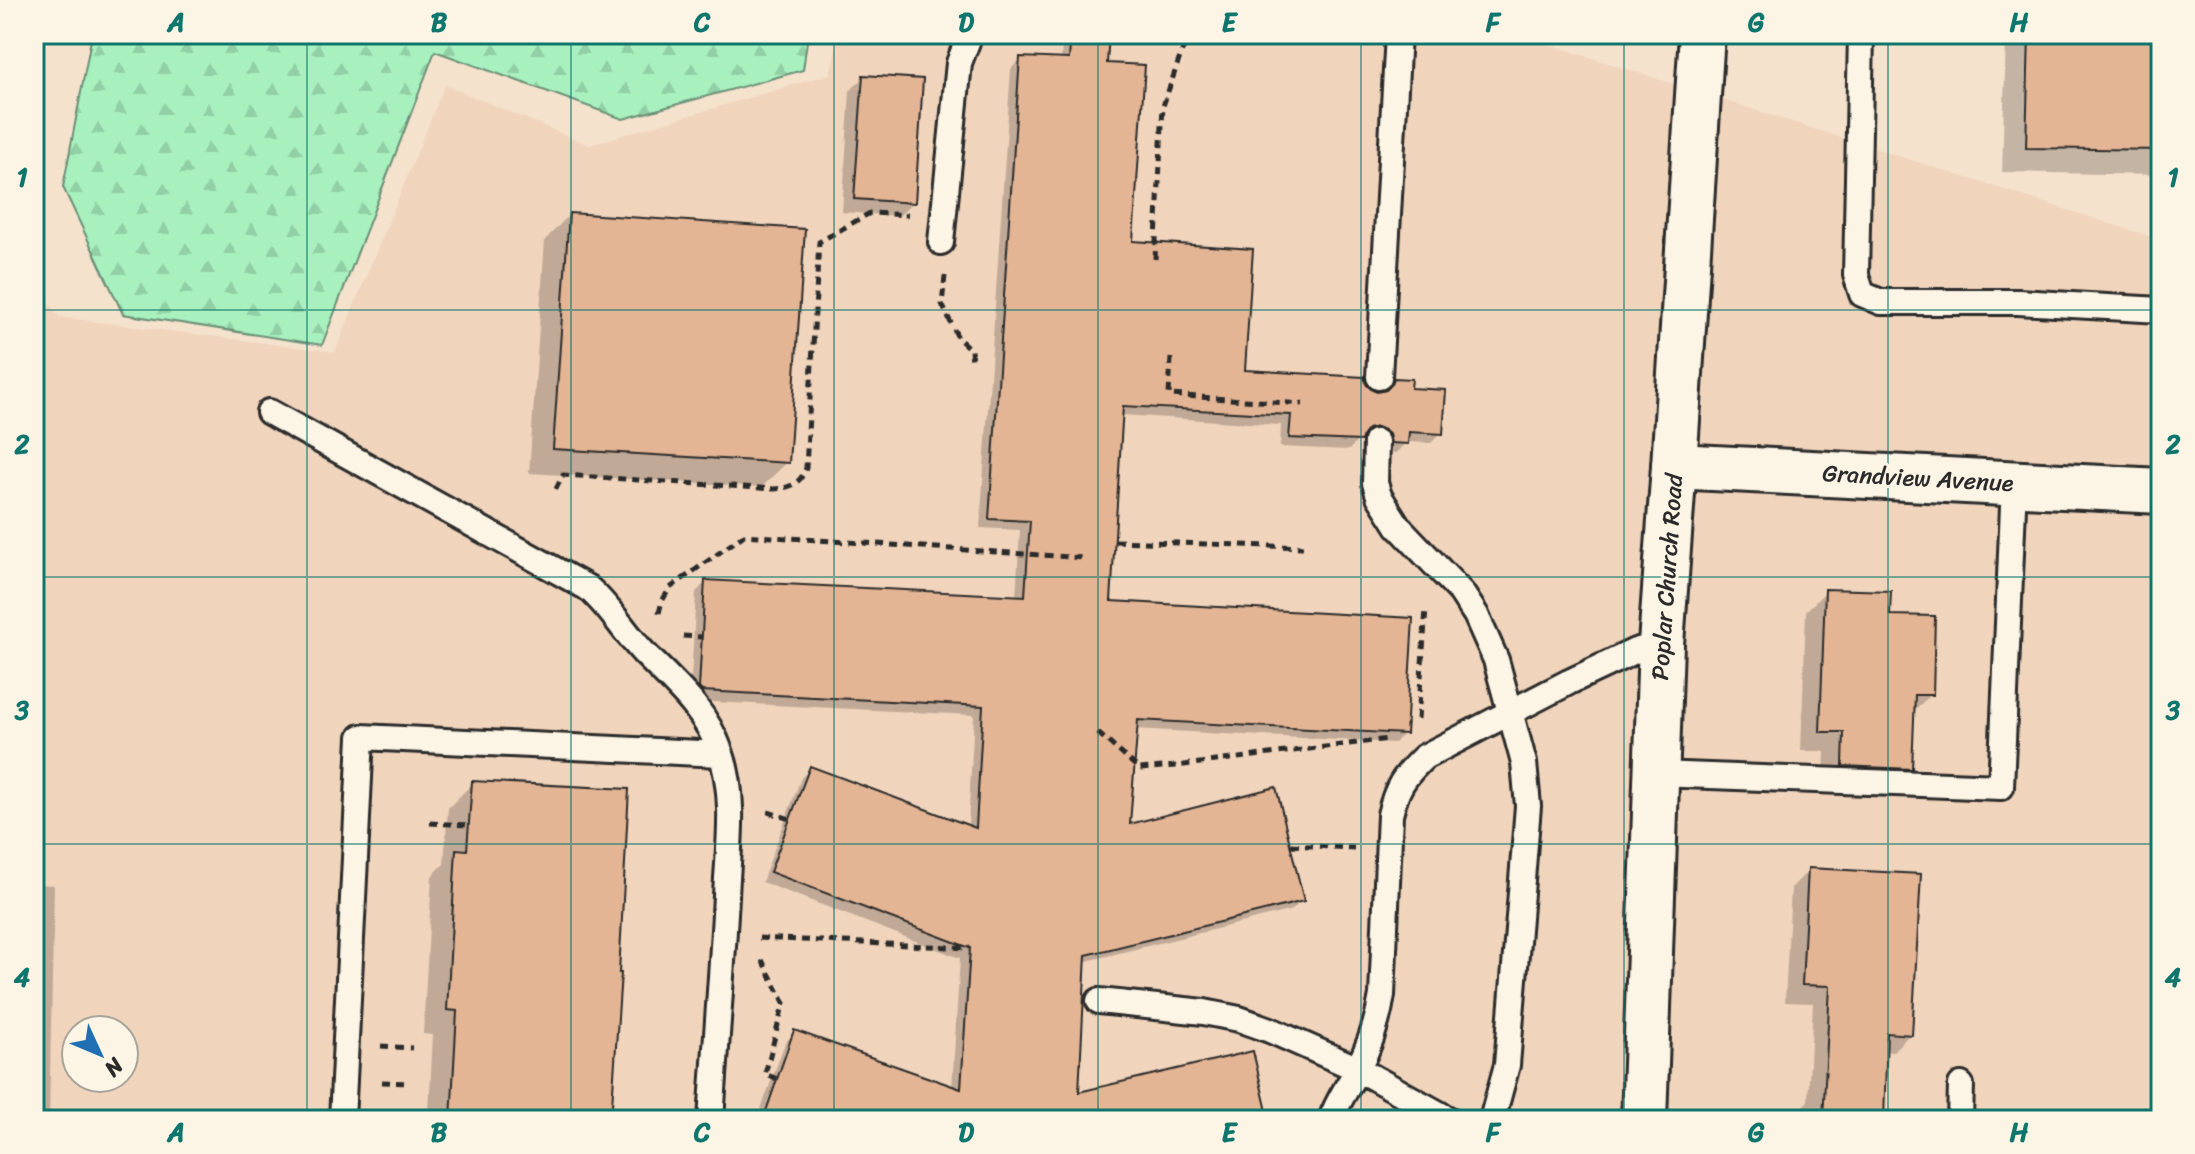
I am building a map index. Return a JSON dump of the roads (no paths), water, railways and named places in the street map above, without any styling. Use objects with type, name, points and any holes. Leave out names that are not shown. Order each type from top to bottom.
[{"type":"street","name":"Poplar Church Road","points":[[1644,1120],[1661,644],[1702,34]]},
{"type":"street","name":"Grandview Avenue","points":[[1674,466],[2161,491]]},
{"type":"lane","points":[[941,242],[959,63],[970,34]]},
{"type":"lane","points":[[1379,377],[1398,34]]},
{"type":"lane","points":[[1861,34],[1856,275],[1862,294],[1881,302],[2018,302],[2161,310]]},
{"type":"lane","points":[[269,412],[588,588],[605,603],[643,651],[692,700],[721,754],[728,784],[730,821],[711,1120]]},
{"type":"lane","points":[[1376,442],[1375,483],[1379,496],[1398,526],[1461,592],[1476,615],[1496,660],[1524,763],[1528,806],[1507,1065],[1492,1120]]},
{"type":"lane","points":[[1657,774],[2001,787],[2014,483]]},
{"type":"lane","points":[[1331,1120],[1335,1107],[1358,1069],[1379,1014],[1390,815],[1396,791],[1408,772],[1424,757],[1569,682],[1635,651],[1661,644]]},
{"type":"lane","points":[[342,1120],[361,737],[721,754]]},
{"type":"lane","points":[[1099,1001],[1204,1012],[1239,1019],[1358,1069],[1450,1120]]},
{"type":"lane","points":[[1960,1120],[1961,1085]]}]
